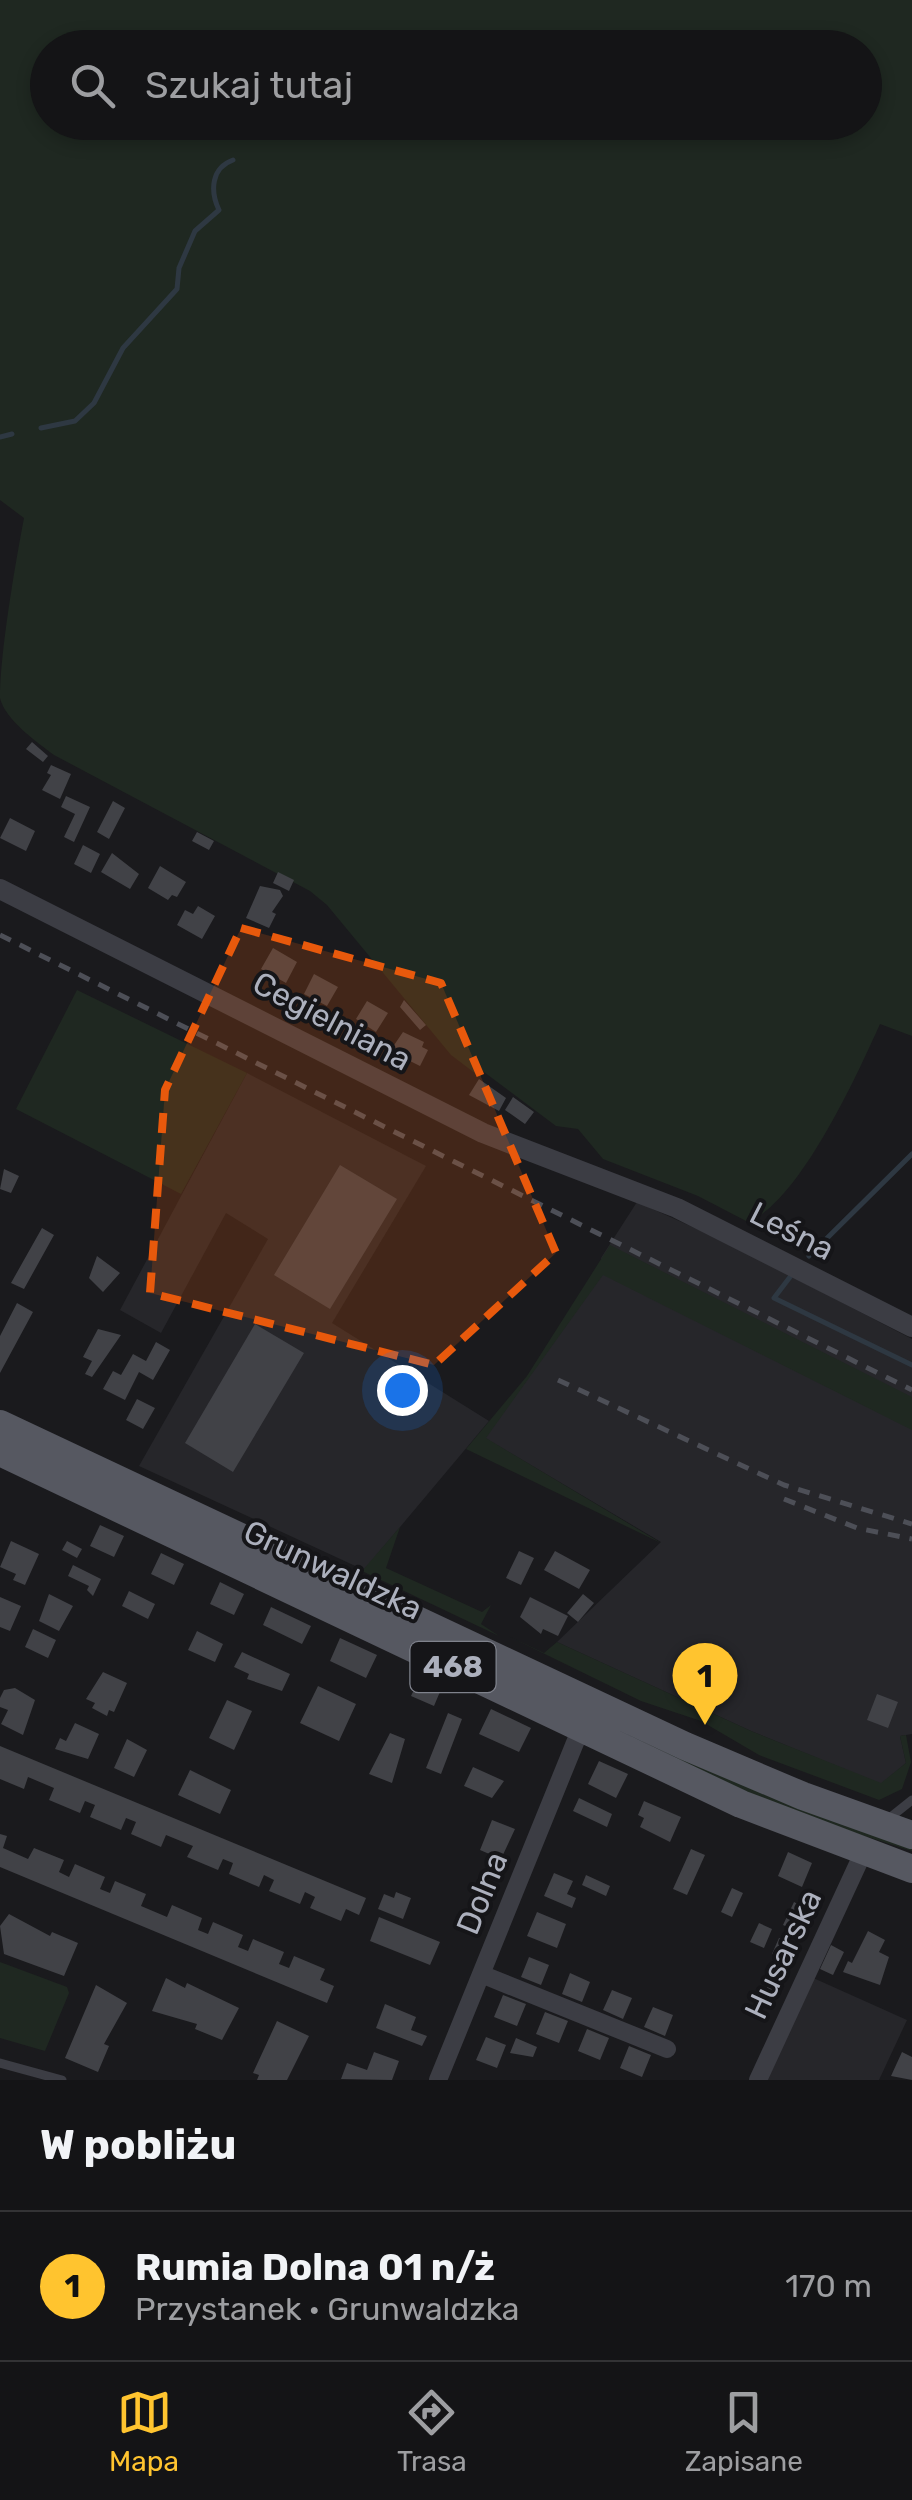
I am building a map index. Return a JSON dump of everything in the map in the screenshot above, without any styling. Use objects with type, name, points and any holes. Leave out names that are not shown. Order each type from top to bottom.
[{"type":"main road","name":"Grunwaldzka","points":[[0,1424],[684,1746],[912,1835]]},
{"type":"main road","name":"Grunwaldzka","points":[[0,1452],[742,1804],[912,1869]]},
{"type":"street","name":"Cegielniana","points":[[0,888],[483,1133],[642,1193]]},
{"type":"street","name":"Leśna","points":[[642,1193],[720,1228],[912,1328]]},
{"type":"street","name":"Dolna","points":[[438,2080],[581,1728]]},
{"type":"street","name":"Husarska","points":[[758,2080],[862,1852]]},
{"type":"street","points":[[482,1974],[667,2049]]},
{"type":"lane","points":[[882,1825],[912,1800]]},
{"type":"lane","points":[[0,2063],[62,2080]]},
{"type":"highlighted area","points":[[241,928],[441,983],[556,1253],[434,1365],[150,1293],[165,1090]]},
{"type":"shaded area","points":[[0,0],[912,0],[912,1036],[880,1024],[842,1104],[807,1164],[768,1210],[748,1222],[698,1196],[603,1159],[578,1129],[556,1126],[484,1072],[480,1077],[451,1055],[327,905],[310,891],[54,755],[15,722],[0,698],[24,518],[0,500]]},
{"type":"shaded area","points":[[77,990],[247,1073],[181,1194],[16,1109]]},
{"type":"shaded area","points":[[247,1073],[426,1166],[332,1323],[489,1421],[364,1570],[139,1466],[268,1239],[226,1213],[161,1333],[120,1310]]},
{"type":"shaded area","points":[[637,1202],[728,1243],[912,1339],[912,1734],[900,1736],[906,1763],[881,1784],[751,1731],[557,1642],[661,1542],[485,1438],[602,1275],[601,1258]]},
{"type":"shaded area","points":[[610,1245],[912,1397],[912,1430],[603,1275],[486,1438],[661,1543],[466,1449],[527,1376]]},
{"type":"shaded area","points":[[400,1527],[386,1568],[482,1612],[491,1605],[481,1624],[499,1636],[362,1571]]},
{"type":"shaded area","points":[[508,1636],[544,1653],[557,1642],[751,1731],[881,1783],[906,1763],[900,1736],[906,1735],[911,1762],[902,1789],[879,1800],[759,1755],[701,1721],[641,1701]]},
{"type":"shaded area","points":[[589,1713],[912,1847],[912,1851],[795,1814],[587,1718]]},
{"type":"shaded area","points":[[0,1962],[67,1987],[69,1993],[45,2051],[0,2038]]},
{"type":"shaded area","points":[[811,1977],[907,2020],[879,2080],[764,2080]]},
{"type":"building","points":[[32,742],[48,756],[43,762],[26,749]]},
{"type":"building","points":[[51,765],[71,774],[60,799],[42,790],[51,775],[47,773]]},
{"type":"building","points":[[66,796],[90,807],[74,842],[64,837],[75,814],[61,807]]},
{"type":"building","points":[[113,801],[125,808],[109,839],[97,832]]},
{"type":"building","points":[[10,818],[35,831],[26,851],[0,838]]},
{"type":"building","points":[[197,832],[214,841],[209,850],[192,841]]},
{"type":"building","points":[[83,845],[100,854],[91,873],[74,864]]},
{"type":"building","points":[[112,853],[139,874],[130,889],[101,872]]},
{"type":"building","points":[[160,866],[186,882],[177,897],[172,895],[168,900],[148,888]]},
{"type":"building","points":[[278,872],[294,880],[289,891],[273,883]]},
{"type":"building","points":[[260,886],[280,890],[283,896],[272,912],[276,914],[269,928],[246,918]]},
{"type":"building","points":[[198,906],[215,916],[202,939],[177,925],[185,910],[193,914]]},
{"type":"building","points":[[273,948],[297,962],[286,983],[261,969]]},
{"type":"building","points":[[314,974],[338,987],[327,1006],[304,994]]},
{"type":"building","points":[[404,1000],[426,1025],[420,1030],[400,1007]]},
{"type":"building","points":[[367,1001],[388,1013],[376,1032],[356,1019]]},
{"type":"building","points":[[403,1032],[424,1042],[422,1047],[428,1050],[420,1066],[390,1051]]},
{"type":"building","points":[[479,1079],[506,1098],[499,1111],[469,1095]]},
{"type":"building","points":[[513,1097],[534,1112],[525,1124],[505,1110]]},
{"type":"building","points":[[340,1165],[397,1199],[330,1309],[274,1275]]},
{"type":"building","points":[[4,1169],[19,1176],[11,1193],[0,1189]]},
{"type":"building","points":[[42,1228],[54,1235],[24,1289],[11,1283]]},
{"type":"building","points":[[97,1256],[120,1273],[103,1292],[89,1278]]},
{"type":"building","points":[[17,1303],[33,1312],[0,1373],[0,1336]]},
{"type":"building","points":[[255,1324],[304,1353],[233,1472],[185,1443]]},
{"type":"building","points":[[98,1329],[121,1335],[92,1377],[85,1374],[92,1361],[83,1357]]},
{"type":"building","points":[[156,1342],[170,1350],[153,1380],[139,1372],[125,1400],[103,1389],[113,1371],[121,1375],[133,1354],[146,1361]]},
{"type":"building","points":[[137,1399],[155,1408],[143,1429],[126,1420]]},
{"type":"building","points":[[100,1525],[124,1536],[114,1557],[90,1546]]},
{"type":"building","points":[[11,1541],[39,1554],[25,1585],[13,1580],[16,1574],[0,1567]]},
{"type":"building","points":[[67,1541],[82,1549],[77,1558],[62,1550]]},
{"type":"building","points":[[519,1551],[534,1558],[521,1585],[506,1578]]},
{"type":"building","points":[[555,1551],[590,1570],[579,1589],[544,1570]]},
{"type":"building","points":[[161,1553],[184,1564],[174,1585],[151,1574]]},
{"type":"building","points":[[73,1565],[101,1579],[93,1596],[87,1590],[89,1586],[68,1576]]},
{"type":"building","points":[[220,1582],[244,1594],[234,1615],[210,1604]]},
{"type":"building","points":[[129,1591],[155,1604],[148,1619],[122,1606]]},
{"type":"building","points":[[49,1594],[73,1606],[59,1631],[39,1621]]},
{"type":"building","points":[[583,1594],[594,1603],[578,1622],[567,1613]]},
{"type":"building","points":[[0,1597],[21,1606],[10,1631],[0,1627]]},
{"type":"building","points":[[530,1597],[568,1616],[558,1636],[543,1629],[541,1634],[520,1617]]},
{"type":"building","points":[[271,1607],[311,1626],[302,1644],[263,1625]]},
{"type":"building","points":[[33,1629],[56,1640],[48,1658],[25,1647]]},
{"type":"building","points":[[197,1631],[223,1644],[215,1662],[188,1650]]},
{"type":"building","points":[[340,1638],[377,1655],[366,1678],[330,1661]]},
{"type":"building","points":[[242,1652],[290,1674],[282,1691],[247,1679],[249,1674],[234,1667]]},
{"type":"building","points":[[103,1672],[127,1683],[114,1712],[109,1710],[107,1716],[92,1708],[95,1703],[86,1699]]},
{"type":"building","points":[[420,1677],[442,1687],[434,1706],[411,1696]]},
{"type":"building","points":[[318,1686],[356,1704],[339,1741],[300,1723]]},
{"type":"building","points":[[15,1688],[35,1700],[23,1735],[1,1724],[8,1710],[0,1707],[0,1698],[4,1690]]},
{"type":"building","points":[[877,1694],[898,1702],[888,1728],[867,1720]]},
{"type":"building","points":[[227,1700],[252,1711],[234,1750],[209,1738]]},
{"type":"building","points":[[491,1709],[531,1728],[519,1752],[479,1734]]},
{"type":"building","points":[[448,1713],[462,1719],[441,1774],[426,1768]]},
{"type":"building","points":[[75,1723],[99,1734],[88,1759],[55,1749],[60,1738],[66,1741]]},
{"type":"building","points":[[390,1733],[405,1739],[392,1783],[369,1774]]},
{"type":"building","points":[[127,1739],[147,1750],[134,1777],[114,1768]]},
{"type":"building","points":[[0,1746],[366,1898],[359,1915],[346,1909],[341,1921],[310,1908],[315,1897],[305,1892],[300,1904],[269,1891],[274,1880],[264,1875],[259,1887],[229,1874],[233,1863],[223,1859],[218,1870],[187,1857],[193,1846],[166,1835],[161,1847],[131,1834],[136,1822],[126,1818],[121,1830],[90,1817],[95,1805],[85,1801],[80,1813],[49,1800],[54,1788],[28,1777],[24,1789],[0,1779]]},
{"type":"building","points":[[599,1761],[628,1774],[616,1798],[588,1784]]},
{"type":"building","points":[[473,1767],[504,1781],[492,1798],[464,1786]]},
{"type":"building","points":[[190,1770],[231,1790],[220,1814],[178,1795]]},
{"type":"building","points":[[579,1798],[612,1814],[607,1827],[573,1811]]},
{"type":"building","points":[[644,1801],[681,1817],[670,1842],[640,1827],[644,1818],[638,1815]]},
{"type":"building","points":[[492,1820],[515,1829],[501,1859],[480,1850]]},
{"type":"building","points":[[0,1834],[7,1836],[3,1848],[28,1859],[34,1848],[64,1860],[59,1872],[69,1877],[75,1864],[105,1877],[100,1889],[110,1893],[115,1881],[146,1894],[141,1906],[167,1917],[172,1905],[202,1918],[198,1930],[208,1934],[213,1922],[243,1935],[238,1947],[248,1951],[253,1939],[284,1952],[279,1964],[289,1968],[294,1956],[325,1969],[320,1980],[334,1986],[327,2003],[0,1867]]},
{"type":"building","points":[[691,1849],[705,1855],[687,1895],[673,1889]]},
{"type":"building","points":[[788,1852],[812,1863],[802,1887],[778,1876]]},
{"type":"building","points":[[554,1873],[573,1881],[567,1894],[576,1898],[572,1908],[544,1896]]},
{"type":"building","points":[[586,1875],[610,1886],[606,1896],[582,1885]]},
{"type":"building","points":[[732,1888],[743,1893],[732,1917],[721,1912]]},
{"type":"building","points":[[396,1892],[411,1898],[403,1919],[378,1909],[384,1894],[394,1898]]},
{"type":"building","points":[[794,1902],[805,1908],[794,1930],[783,1925]]},
{"type":"building","points":[[537,1912],[566,1924],[557,1948],[527,1936]]},
{"type":"building","points":[[9,1914],[50,1936],[52,1932],[78,1943],[64,1976],[4,1954],[0,1926]]},
{"type":"building","points":[[379,1917],[440,1942],[430,1965],[370,1941]]},
{"type":"building","points":[[759,1923],[772,1929],[764,1948],[750,1942]]},
{"type":"building","points":[[868,1931],[885,1940],[879,1952],[889,1957],[880,1985],[843,1972]]},
{"type":"building","points":[[779,1938],[798,1946],[791,1963],[772,1954]]},
{"type":"building","points":[[831,1945],[844,1952],[833,1975],[820,1969]]},
{"type":"building","points":[[529,1957],[549,1965],[541,1985],[521,1977]]},
{"type":"building","points":[[774,1971],[784,1976],[776,1993],[767,1988]]},
{"type":"building","points":[[570,1973],[590,1982],[582,2002],[562,1994]]},
{"type":"building","points":[[166,1978],[185,1988],[187,1983],[239,2008],[222,2040],[195,2029],[197,2024],[152,2011]]},
{"type":"building","points":[[96,1985],[127,2003],[104,2044],[109,2046],[98,2072],[65,2058]]},
{"type":"building","points":[[612,1990],[632,1998],[623,2019],[603,2010]]},
{"type":"building","points":[[503,1995],[526,2004],[517,2026],[494,2017]]},
{"type":"building","points":[[385,2004],[416,2017],[411,2030],[427,2036],[422,2046],[376,2028]]},
{"type":"building","points":[[653,2007],[673,2015],[665,2036],[644,2027]]},
{"type":"building","points":[[545,2012],[568,2021],[559,2043],[536,2034]]},
{"type":"building","points":[[277,2021],[309,2036],[287,2080],[257,2080],[259,2075],[253,2073]]},
{"type":"building","points":[[587,2029],[609,2038],[600,2060],[578,2051]]},
{"type":"building","points":[[486,2037],[506,2045],[497,2068],[476,2060]]},
{"type":"building","points":[[516,2038],[537,2047],[533,2057],[510,2053]]},
{"type":"building","points":[[629,2046],[651,2055],[642,2077],[620,2068]]},
{"type":"building","points":[[374,2052],[399,2061],[392,2080],[341,2079],[347,2063],[367,2070]]},
{"type":"building","points":[[902,2052],[912,2057],[912,2080],[891,2076]]},
{"type":"waterway","points":[[41,428],[75,421],[94,403],[123,348],[177,289],[179,268],[195,231],[219,210],[214,195],[217,174],[233,160]]},
{"type":"waterway","points":[[0,437],[12,434]]},
{"type":"waterway","points":[[809,1256],[912,1154]]},
{"type":"waterway","points":[[790,1277],[774,1298],[912,1365]]},
{"type":"railway","points":[[0,935],[912,1390]]},
{"type":"railway","points":[[558,1380],[784,1485],[912,1524]]},
{"type":"railway","points":[[784,1499],[857,1528],[912,1539]]},
{"type":"place","name":"Rumia Dolna 01 n/ż","points":[[705,1725]]}]
